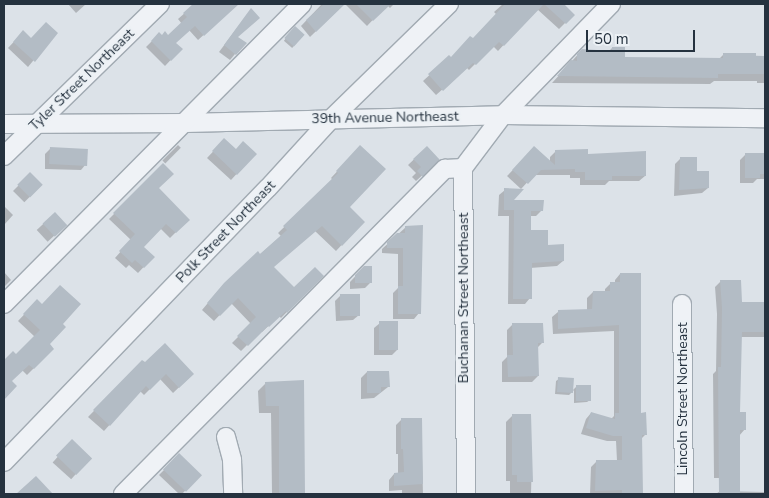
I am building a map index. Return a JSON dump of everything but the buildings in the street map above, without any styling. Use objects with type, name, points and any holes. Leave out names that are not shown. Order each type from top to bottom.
[{"type":"street","name":"Tyler Street Northeast","points":[[4,156],[160,4]]},
{"type":"street","points":[[4,304],[302,4]]},
{"type":"street","name":"Polk Street Northeast","points":[[4,462],[262,195],[331,119],[449,4]]},
{"type":"street","points":[[123,494],[445,169],[463,168],[503,115],[611,4]]},
{"type":"street","name":"39th Avenue Northeast","points":[[4,124],[185,123],[503,115],[680,119],[765,118]]},
{"type":"street","name":"Buchanan Street Northeast","points":[[463,168],[466,494]]},
{"type":"street","name":"Lincoln Street Northeast","points":[[682,304],[684,494]]},
{"type":"street","points":[[226,437],[232,460],[233,494]]}]
